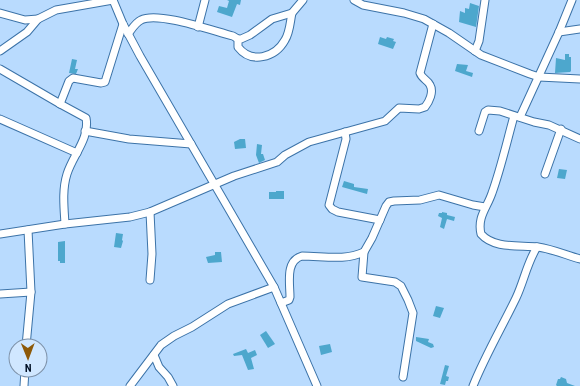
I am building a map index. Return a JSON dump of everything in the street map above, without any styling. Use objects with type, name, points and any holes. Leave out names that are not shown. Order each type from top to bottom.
[{"type":"street","points":[[0,13],[25,20],[38,19],[56,10],[113,0],[128,34],[274,287],[317,386]]},
{"type":"street","points":[[198,27],[205,0]]},
{"type":"street","points":[[354,0],[363,6],[414,15],[450,33],[489,59],[539,77],[580,79]]},
{"type":"street","points":[[475,50],[479,41],[485,0]]},
{"type":"street","points":[[572,0],[539,77],[517,116],[492,194],[485,207],[480,224],[481,234],[489,240],[511,246],[537,247],[580,259]]},
{"type":"street","points":[[238,39],[238,47],[247,55],[255,57],[271,53],[281,47],[286,40],[292,13],[302,1]]},
{"type":"street","points":[[238,39],[250,34],[272,19],[292,13]]},
{"type":"street","points":[[128,34],[137,22],[146,18],[162,18],[233,36],[238,39]]},
{"type":"street","points":[[0,51],[27,32],[38,19]]},
{"type":"street","points":[[60,104],[71,79],[75,78],[101,83],[105,82],[123,24]]},
{"type":"street","points":[[0,234],[65,224],[130,217],[150,212],[234,176],[277,162],[285,155],[309,142],[385,121],[399,108],[418,109],[425,107],[432,91],[430,85],[420,73],[433,24]]},
{"type":"street","points":[[559,32],[580,29]]},
{"type":"street","points":[[0,69],[86,118],[85,131],[65,180],[65,224]]},
{"type":"street","points":[[479,131],[486,110],[500,111],[561,129],[580,138]]},
{"type":"street","points":[[0,119],[77,153]]},
{"type":"street","points":[[546,174],[561,129]]},
{"type":"street","points":[[85,131],[129,139],[191,144]]},
{"type":"street","points":[[345,132],[346,139],[329,205],[332,209],[338,212],[380,220]]},
{"type":"street","points":[[404,377],[413,314],[401,286],[395,282],[362,276],[364,252],[386,206],[390,202],[420,200],[439,195],[485,207]]},
{"type":"street","points":[[150,212],[152,254],[150,280]]},
{"type":"street","points":[[27,338],[31,292],[28,230]]},
{"type":"street","points":[[473,386],[520,289],[530,259],[537,247]]},
{"type":"street","points":[[281,303],[288,300],[290,297],[290,270],[292,264],[297,258],[308,256],[338,258],[364,252]]},
{"type":"street","points":[[130,386],[161,345],[174,336],[192,327],[228,304],[274,287]]},
{"type":"street","points":[[0,294],[31,292]]},
{"type":"street","points":[[154,354],[159,367],[168,377],[173,386]]},
{"type":"building","points":[[227,0],[241,0],[240,5],[237,4],[232,17],[217,12],[219,6],[227,8],[229,1]]},
{"type":"building","points":[[470,3],[479,6],[476,27],[459,22],[460,11],[465,13],[465,8],[469,9]]},
{"type":"building","points":[[380,37],[394,39],[393,41],[396,42],[393,49],[378,44]]},
{"type":"building","points":[[565,54],[569,54],[569,57],[571,57],[571,71],[555,73],[556,58],[565,60]]},
{"type":"building","points":[[72,59],[77,60],[75,69],[78,69],[76,74],[69,73]]},
{"type":"building","points":[[457,64],[468,65],[466,71],[473,73],[472,77],[455,71]]},
{"type":"building","points":[[240,139],[245,139],[246,148],[235,149],[234,142]]},
{"type":"building","points":[[257,144],[262,145],[261,154],[263,154],[265,160],[259,163],[256,155]]},
{"type":"building","points":[[559,169],[567,170],[565,179],[557,178]]},
{"type":"building","points":[[344,181],[354,184],[354,187],[368,189],[367,194],[342,187]]},
{"type":"building","points":[[284,191],[284,199],[269,199],[269,192]]},
{"type":"building","points":[[442,212],[455,217],[454,221],[447,219],[444,229],[440,227],[442,218],[438,216],[439,213]]},
{"type":"building","points":[[116,233],[123,234],[121,248],[114,247]]},
{"type":"building","points":[[65,241],[65,263],[60,263],[60,261],[58,261],[58,242]]},
{"type":"building","points":[[215,252],[221,252],[222,262],[208,263],[206,257],[215,255]]},
{"type":"building","points":[[436,306],[444,308],[440,318],[433,316]]},
{"type":"building","points":[[266,331],[275,344],[268,348],[260,335]]},
{"type":"building","points":[[416,337],[429,339],[428,342],[433,344],[434,347],[431,348],[416,341]]},
{"type":"building","points":[[330,344],[332,352],[321,355],[319,346]]},
{"type":"building","points":[[246,349],[248,353],[255,350],[257,355],[251,358],[254,369],[248,370],[242,355],[234,356],[233,354]]},
{"type":"building","points":[[445,365],[449,366],[446,376],[449,377],[445,385],[440,384]]},
{"type":"building","points":[[561,377],[566,379],[567,383],[575,386],[557,386],[558,379]]}]
